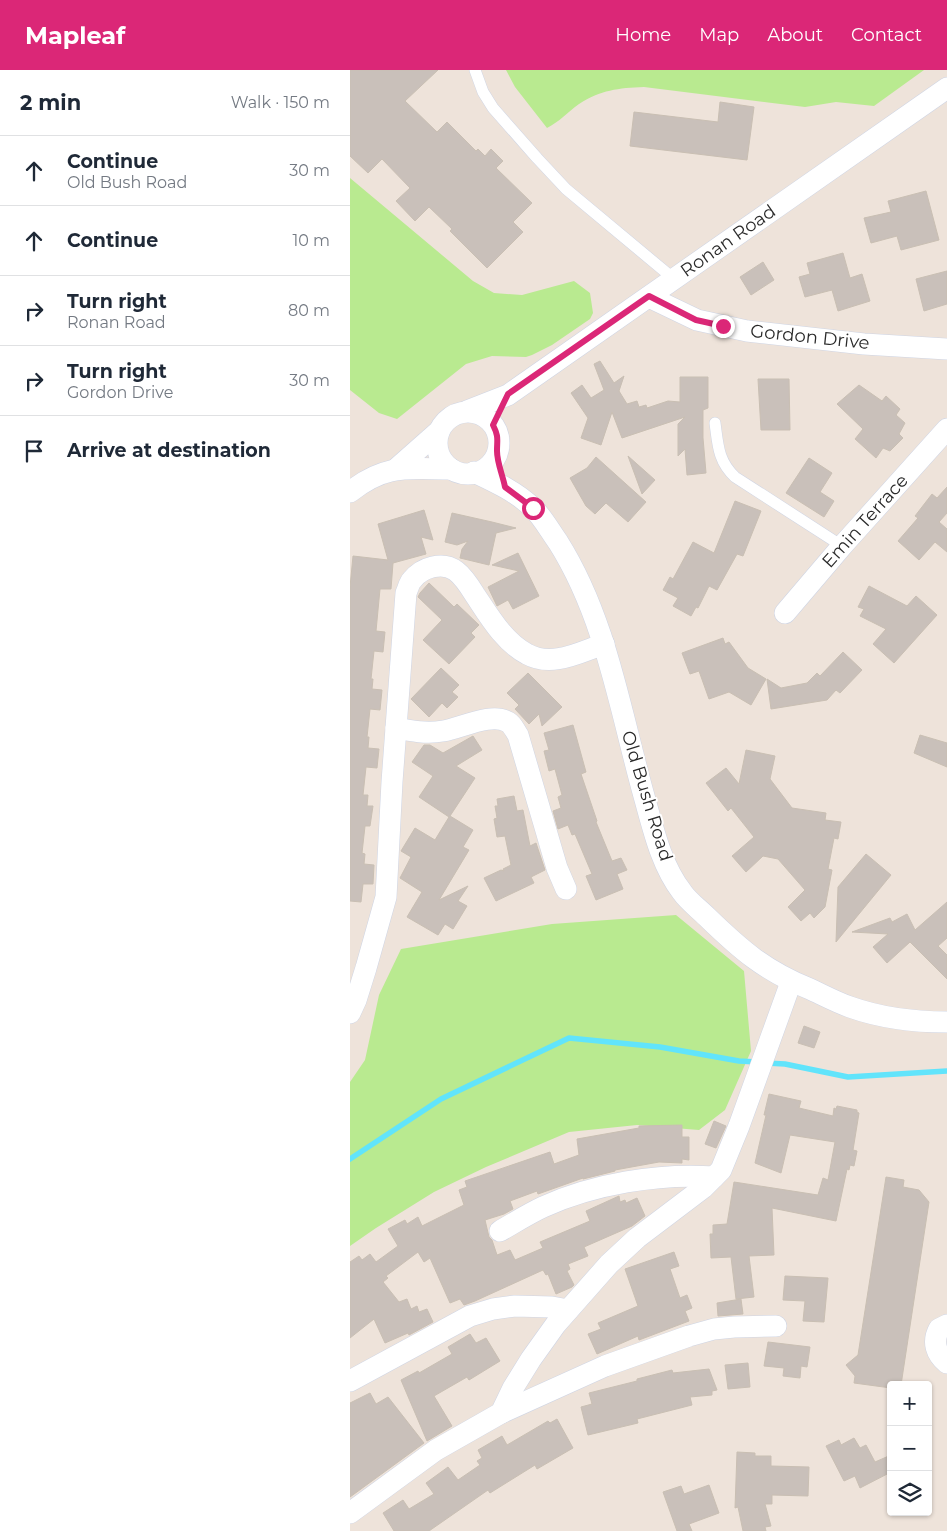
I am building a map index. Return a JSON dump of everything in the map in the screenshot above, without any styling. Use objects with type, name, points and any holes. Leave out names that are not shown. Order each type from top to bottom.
[{"type":"street","name":"Ronan Road","points":[[467,411],[508,394],[947,88]]},
{"type":"street","name":"Gordon Drive","points":[[649,296],[696,320],[747,331],[864,344],[947,349]]},
{"type":"street","name":"Ronan Road","points":[[493,425],[508,394]]},
{"type":"street","points":[[396,469],[439,432],[444,423],[451,417],[467,411],[486,418],[493,425],[499,442],[497,452],[487,467],[474,472],[460,472],[445,463],[438,448],[439,432]]},
{"type":"street","name":"Emin Terrace","points":[[785,613],[842,546],[947,430]]},
{"type":"street","points":[[497,452],[505,487]]},
{"type":"street","points":[[350,492],[370,478],[396,469],[451,468]]},
{"type":"street","name":"Old Bush Road","points":[[474,472],[505,487],[533,508],[554,536],[572,565],[590,604],[604,644],[654,829],[665,862],[682,892],[735,944],[758,962],[791,982],[848,1006],[882,1016],[947,1022]]},
{"type":"street","points":[[350,1013],[366,968],[386,896],[406,593],[411,581],[421,571],[433,567],[447,566],[457,571],[468,583],[496,624],[512,642],[528,655],[544,660],[553,660],[604,644]]},
{"type":"street","points":[[396,728],[430,732],[481,721],[500,720],[509,722],[518,735],[557,868],[566,889]]},
{"type":"street","points":[[502,1413],[513,1388],[531,1359],[568,1310],[609,1264],[637,1238],[714,1177],[720,1170],[791,982]]},
{"type":"street","points":[[500,1231],[542,1207],[594,1189],[668,1177],[714,1177]]},
{"type":"street","points":[[350,1381],[470,1316],[493,1309],[515,1306],[552,1307],[568,1310]]},
{"type":"street","points":[[947,1325],[939,1329],[935,1345],[938,1354],[947,1363]]},
{"type":"street","points":[[350,1513],[436,1450],[502,1413],[605,1366],[714,1329],[776,1326]]},
{"type":"lane","points":[[475,70],[483,92],[493,108],[566,189],[674,279]]},
{"type":"lane","points":[[715,423],[722,461],[735,477],[842,546]]},
{"type":"green space","points":[[506,70],[924,70],[874,106],[836,102],[805,107],[635,87],[618,89],[595,96],[579,104],[547,128],[515,87]]},
{"type":"green space","points":[[350,178],[473,281],[494,293],[522,295],[574,281],[590,293],[593,313],[590,319],[552,345],[532,355],[526,357],[492,356],[466,364],[397,419],[379,413],[350,390]]},
{"type":"green space","points":[[676,915],[744,971],[751,1051],[725,1110],[699,1130],[637,1125],[569,1132],[486,1167],[434,1192],[350,1246],[350,1082],[365,1060],[379,995],[401,949],[552,924]]},
{"type":"building","points":[[350,70],[438,70],[405,101],[437,132],[447,122],[476,151],[478,149],[485,156],[491,149],[503,161],[496,168],[532,203],[513,222],[523,232],[487,268],[450,231],[452,229],[429,207],[415,221],[396,201],[410,188],[382,159],[368,173],[350,156]]},
{"type":"building","points":[[720,102],[754,107],[747,160],[630,146],[634,112],[718,122]]},
{"type":"building","points":[[926,191],[939,240],[901,250],[897,236],[871,243],[864,218],[891,212],[888,201]]},
{"type":"building","points":[[843,253],[850,278],[862,274],[870,301],[838,311],[832,290],[805,297],[799,277],[810,274],[807,263]]},
{"type":"building","points":[[763,262],[774,280],[751,295],[740,277]]},
{"type":"building","points":[[947,271],[947,304],[924,311],[916,279]]},
{"type":"building","points":[[600,361],[614,383],[624,376],[619,391],[627,404],[637,401],[639,407],[646,405],[647,408],[668,401],[680,402],[680,377],[708,377],[708,408],[703,410],[706,473],[687,475],[685,449],[678,456],[678,424],[685,417],[622,438],[612,412],[601,445],[581,438],[588,418],[571,393],[582,385],[591,398],[604,390],[594,364]]},
{"type":"building","points":[[758,379],[789,379],[790,430],[761,430]]},
{"type":"building","points":[[859,385],[882,401],[886,396],[900,409],[896,415],[905,423],[899,434],[903,438],[890,451],[883,448],[876,458],[855,439],[863,429],[837,404]]},
{"type":"building","points":[[628,456],[655,480],[642,494]]},
{"type":"building","points":[[596,457],[646,502],[628,522],[606,503],[595,514],[586,506],[570,478],[587,468]]},
{"type":"building","points":[[809,458],[832,473],[820,492],[834,501],[824,517],[786,493]]},
{"type":"building","points":[[947,487],[947,513],[939,522],[947,529],[947,552],[935,542],[919,560],[898,541],[918,518],[915,516],[932,494],[937,498]]},
{"type":"building","points":[[735,501],[761,511],[743,556],[737,554],[717,590],[709,586],[698,608],[696,607],[691,616],[673,606],[678,598],[663,590],[670,577],[673,579],[693,542],[714,553]]},
{"type":"building","points":[[424,510],[433,540],[421,537],[426,554],[393,563],[391,589],[380,589],[376,631],[385,632],[383,652],[374,651],[371,679],[373,679],[372,689],[382,690],[380,710],[370,709],[367,737],[369,737],[368,748],[379,749],[377,768],[366,767],[363,795],[368,795],[367,806],[373,806],[370,826],[365,826],[362,853],[365,854],[364,864],[374,865],[373,884],[363,884],[361,902],[350,901],[350,587],[353,556],[388,560],[378,524]]},
{"type":"building","points":[[452,513],[516,528],[496,533],[489,565],[460,558],[462,549],[468,541],[457,545],[445,542]]},
{"type":"building","points":[[518,553],[539,596],[513,609],[508,600],[497,606],[488,587],[519,571],[492,565]]},
{"type":"building","points":[[429,583],[454,607],[457,604],[479,625],[471,633],[475,637],[449,664],[423,640],[442,620],[418,597]]},
{"type":"building","points":[[869,586],[907,606],[916,596],[937,615],[894,663],[873,644],[886,629],[860,616],[864,609],[858,607]]},
{"type":"building","points":[[723,638],[725,644],[729,642],[748,668],[766,679],[751,705],[729,692],[709,699],[699,671],[690,674],[682,653]]},
{"type":"building","points":[[843,652],[862,670],[840,693],[836,690],[827,700],[771,709],[767,679],[781,688],[807,683],[817,673],[820,676]]},
{"type":"building","points":[[441,668],[459,685],[452,692],[458,697],[447,708],[442,703],[429,717],[411,699]]},
{"type":"building","points":[[528,673],[562,707],[542,726],[539,714],[529,724],[515,709],[519,705],[507,693]]},
{"type":"building","points":[[573,725],[586,772],[581,774],[596,822],[612,861],[621,858],[627,870],[617,874],[623,889],[596,900],[586,876],[592,874],[575,834],[572,835],[568,825],[558,829],[553,811],[561,808],[558,797],[562,795],[555,769],[549,771],[544,751],[549,750],[544,733]]},
{"type":"building","points":[[920,735],[947,743],[947,767],[914,753]]},
{"type":"building","points":[[473,736],[482,750],[456,766],[475,778],[450,816],[473,830],[463,847],[469,850],[439,900],[468,886],[458,901],[467,906],[453,929],[445,924],[438,935],[407,917],[422,892],[400,878],[411,857],[401,851],[415,828],[435,840],[449,817],[419,797],[433,776],[412,762],[424,745],[430,745],[443,753]]},
{"type":"building","points":[[746,750],[775,756],[770,779],[792,808],[826,813],[825,820],[841,822],[838,839],[834,838],[828,869],[832,870],[825,907],[814,918],[810,913],[801,921],[788,907],[805,890],[778,859],[763,856],[746,872],[732,856],[754,837],[731,808],[728,811],[706,783],[726,768],[739,784]]},
{"type":"building","points":[[514,796],[517,811],[523,810],[530,846],[536,843],[545,870],[531,877],[534,883],[496,901],[484,878],[501,870],[504,871],[503,869],[511,865],[505,836],[497,837],[494,819],[497,818],[495,806],[498,806],[497,799]]},
{"type":"building","points":[[866,854],[891,875],[836,942],[838,887]]},
{"type":"building","points":[[947,902],[947,938],[938,946],[947,955],[947,979],[910,942],[887,963],[873,947],[888,934],[852,932],[890,918],[892,922],[907,914],[915,930]]},
{"type":"building","points":[[804,1026],[820,1032],[814,1048],[798,1043]]},
{"type":"building","points":[[769,1094],[801,1101],[799,1108],[833,1116],[834,1108],[836,1109],[837,1106],[857,1110],[859,1113],[853,1150],[857,1151],[854,1166],[850,1165],[849,1170],[847,1169],[836,1221],[772,1208],[774,1255],[749,1256],[754,1297],[736,1299],[731,1257],[711,1258],[710,1234],[713,1234],[713,1225],[727,1224],[734,1182],[818,1195],[823,1178],[828,1180],[835,1142],[790,1135],[781,1173],[755,1163]]},
{"type":"building","points":[[714,1121],[726,1126],[716,1148],[705,1144]]},
{"type":"building","points":[[682,1125],[682,1137],[689,1137],[689,1160],[682,1159],[682,1163],[659,1162],[615,1170],[583,1178],[538,1194],[537,1191],[510,1201],[513,1209],[485,1220],[489,1237],[492,1240],[497,1255],[510,1250],[515,1260],[543,1248],[540,1242],[590,1221],[586,1211],[619,1196],[620,1202],[625,1200],[626,1203],[637,1198],[645,1216],[632,1226],[584,1247],[588,1256],[568,1264],[570,1269],[567,1271],[574,1285],[572,1287],[556,1294],[548,1274],[546,1275],[543,1270],[464,1305],[460,1299],[450,1303],[430,1258],[424,1262],[418,1252],[386,1276],[388,1278],[383,1282],[399,1302],[407,1299],[411,1309],[417,1306],[419,1312],[427,1309],[433,1322],[409,1335],[408,1333],[385,1343],[374,1319],[350,1338],[350,1262],[359,1256],[362,1260],[370,1254],[376,1262],[398,1246],[388,1229],[405,1220],[407,1224],[418,1217],[422,1226],[464,1205],[459,1190],[467,1187],[465,1181],[550,1152],[554,1164],[579,1155],[577,1139],[639,1128],[639,1126]]},
{"type":"building","points":[[886,1177],[904,1180],[903,1187],[919,1190],[929,1202],[902,1381],[887,1381],[887,1387],[854,1383],[855,1376],[846,1365],[858,1355]]},
{"type":"building","points":[[674,1252],[679,1266],[670,1269],[680,1298],[687,1295],[692,1308],[685,1311],[689,1321],[639,1340],[638,1336],[597,1354],[588,1334],[601,1329],[598,1323],[638,1306],[625,1269]]},
{"type":"building","points":[[785,1276],[828,1278],[824,1322],[803,1321],[805,1301],[783,1300]]},
{"type":"building","points":[[741,1299],[743,1314],[718,1316],[717,1303]]},
{"type":"building","points":[[470,1334],[476,1343],[486,1338],[500,1361],[469,1380],[467,1377],[434,1396],[452,1426],[427,1441],[401,1380],[418,1371],[419,1373],[452,1354],[448,1347]]},
{"type":"building","points":[[768,1342],[810,1347],[807,1367],[801,1366],[800,1378],[783,1376],[784,1368],[764,1366]]},
{"type":"building","points":[[748,1363],[750,1387],[728,1389],[725,1365]]},
{"type":"building","points":[[709,1369],[717,1390],[712,1391],[712,1395],[690,1397],[692,1405],[637,1419],[638,1423],[588,1435],[581,1407],[592,1404],[589,1393],[672,1370],[673,1373]]},
{"type":"building","points":[[370,1393],[376,1404],[388,1397],[424,1443],[350,1497],[350,1403]]},
{"type":"building","points":[[557,1419],[573,1448],[537,1469],[535,1465],[490,1493],[488,1490],[429,1531],[394,1531],[383,1513],[403,1500],[409,1509],[434,1494],[426,1483],[448,1467],[458,1480],[480,1465],[477,1461],[482,1458],[478,1450],[502,1436],[507,1445],[548,1421],[550,1423]]},
{"type":"building","points":[[854,1438],[860,1448],[866,1445],[875,1462],[887,1457],[887,1474],[860,1488],[855,1476],[844,1481],[826,1446],[839,1440],[841,1445]]},
{"type":"building","points":[[737,1452],[755,1453],[755,1456],[771,1456],[771,1466],[809,1467],[808,1496],[772,1495],[772,1504],[765,1504],[771,1526],[765,1527],[766,1531],[743,1531],[738,1507],[735,1508]]},
{"type":"building","points":[[709,1485],[719,1513],[689,1524],[692,1531],[677,1531],[663,1492],[681,1486],[684,1494]]},
{"type":"waterway","points":[[350,1159],[441,1099],[569,1038],[660,1047],[739,1061],[757,1062]]},
{"type":"waterway","points":[[766,1063],[785,1064],[848,1077],[947,1071]]},
{"type":"route","points":[[533,508],[505,487],[497,452],[499,442],[493,425],[508,394],[649,296],[696,320],[723,326]]}]
